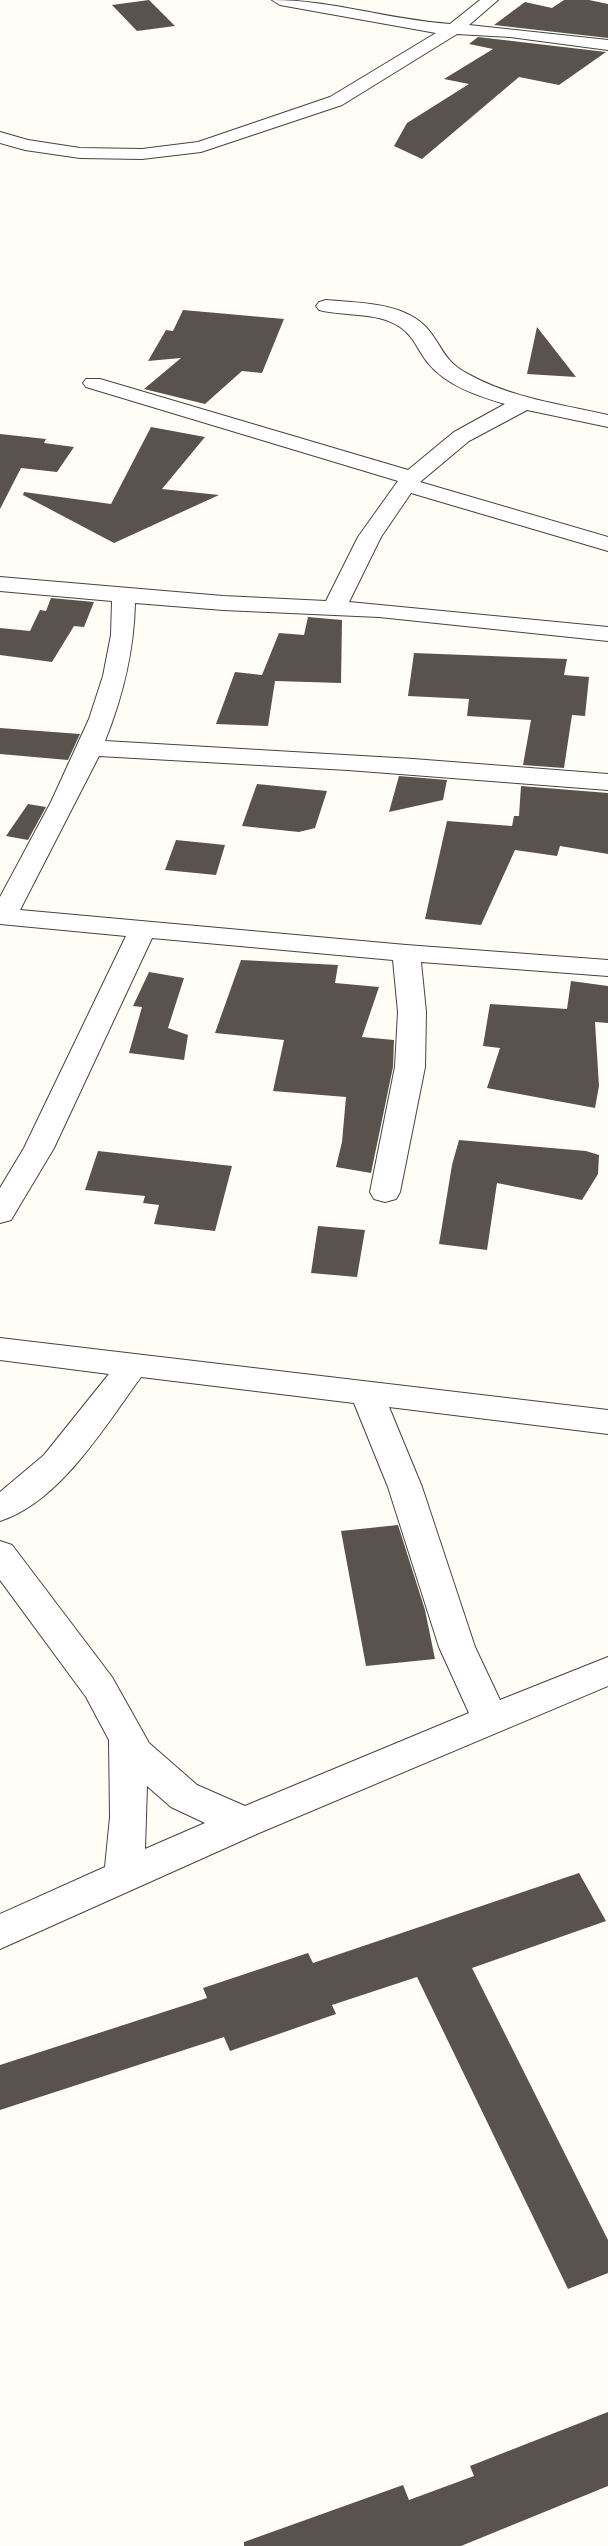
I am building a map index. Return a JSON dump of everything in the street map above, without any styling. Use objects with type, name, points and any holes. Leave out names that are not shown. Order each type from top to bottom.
[{"type":"street","points":[[280,0],[393,22],[608,45]]},
{"type":"street","points":[[0,136],[25,145],[80,153],[142,154],[201,147],[336,101],[455,28],[490,0]]},
{"type":"street","points":[[326,306],[379,312],[400,318],[416,329],[432,355],[447,370],[464,381],[525,402],[608,422]]},
{"type":"street","points":[[93,383],[608,544]]},
{"type":"street","points":[[335,607],[380,516],[410,481],[453,442],[525,402]]},
{"type":"street","points":[[0,584],[124,595],[335,607],[608,634]]},
{"type":"street","points":[[124,595],[126,617],[122,650],[111,692],[89,748],[1,916],[406,953],[608,968]]},
{"type":"street","points":[[89,748],[258,755],[317,762],[608,782]]},
{"type":"street","points":[[0,1214],[39,1149],[68,1082],[143,928]]},
{"type":"street","points":[[385,1192],[410,1067],[412,1012],[406,953]]},
{"type":"street","points":[[0,1349],[608,1422]]},
{"type":"street","points":[[0,1508],[21,1495],[42,1476],[133,1365]]},
{"type":"street","points":[[366,1393],[405,1487],[457,1647],[490,1720]]},
{"type":"street","points":[[0,1554],[99,1687],[136,1754],[184,1796],[206,1808],[246,1822]]},
{"type":"street","points":[[0,1932],[246,1822],[608,1671]]},
{"type":"street","points":[[124,1876],[129,1817],[128,1742]]},
{"type":"building","points":[[149,0],[175,26],[137,31],[112,5]]},
{"type":"building","points":[[564,0],[589,0],[608,4],[608,38],[494,25],[525,2],[552,8]]},
{"type":"building","points":[[478,37],[606,52],[559,85],[519,77],[422,159],[394,146],[407,123],[469,84],[444,79],[493,49],[469,44]]},
{"type":"building","points":[[183,310],[284,319],[262,373],[242,371],[205,404],[144,389],[181,358],[148,361],[166,330],[173,331]]},
{"type":"building","points":[[537,327],[576,377],[527,374]]},
{"type":"building","points":[[151,427],[205,437],[162,489],[219,495],[114,543],[23,495],[24,492],[111,504]]},
{"type":"building","points":[[0,434],[46,439],[44,443],[74,447],[57,472],[21,468],[0,509]]},
{"type":"building","points":[[51,598],[94,602],[84,627],[74,626],[52,662],[0,655],[0,628],[30,631],[40,610],[46,611]]},
{"type":"building","points":[[308,617],[342,620],[341,683],[275,681],[268,726],[216,724],[235,672],[262,675],[279,633],[304,635]]},
{"type":"building","points":[[414,653],[567,659],[564,675],[589,677],[585,716],[572,715],[564,768],[523,765],[531,720],[467,716],[469,699],[408,696]]},
{"type":"building","points":[[0,728],[80,734],[68,760],[0,754]]},
{"type":"building","points":[[399,776],[447,780],[443,800],[389,812]]},
{"type":"building","points":[[257,784],[327,791],[315,828],[299,832],[242,826]]},
{"type":"building","points":[[521,786],[608,793],[608,854],[560,846],[557,856],[515,850],[481,925],[425,919],[447,821],[512,826],[514,816],[519,816]]},
{"type":"building","points":[[28,804],[46,807],[28,840],[6,836]]},
{"type":"building","points":[[176,840],[225,845],[216,875],[165,870]]},
{"type":"building","points":[[241,960],[338,965],[335,983],[379,987],[362,1037],[394,1040],[393,1067],[371,1173],[336,1167],[342,1142],[346,1097],[273,1091],[284,1040],[215,1033]]},
{"type":"building","points":[[149,972],[184,978],[168,1028],[188,1035],[184,1060],[129,1053],[142,1007],[133,1006]]},
{"type":"building","points":[[571,981],[608,986],[608,1023],[595,1022],[599,1086],[595,1108],[487,1088],[500,1048],[483,1046],[490,1004],[567,1009]]},
{"type":"building","points":[[459,1140],[586,1151],[599,1155],[598,1174],[582,1200],[497,1183],[487,1250],[439,1244],[452,1165]]},
{"type":"building","points":[[98,1151],[232,1166],[215,1231],[154,1224],[159,1205],[143,1203],[145,1196],[85,1190]]},
{"type":"building","points":[[318,1226],[365,1230],[357,1277],[311,1273]]},
{"type":"building","points":[[398,1525],[425,1610],[435,1659],[366,1666],[341,1531]]},
{"type":"building","points":[[579,1873],[606,1921],[472,1968],[608,2240],[608,2273],[568,2289],[417,1977],[332,2005],[336,2014],[230,2051],[224,2037],[0,2110],[0,2065],[207,1998],[203,1988],[308,1953],[313,1963]]},
{"type":"building","points":[[608,2412],[608,2486],[461,2546],[244,2546],[244,2542],[403,2485],[409,2500],[474,2476],[470,2466]]}]
